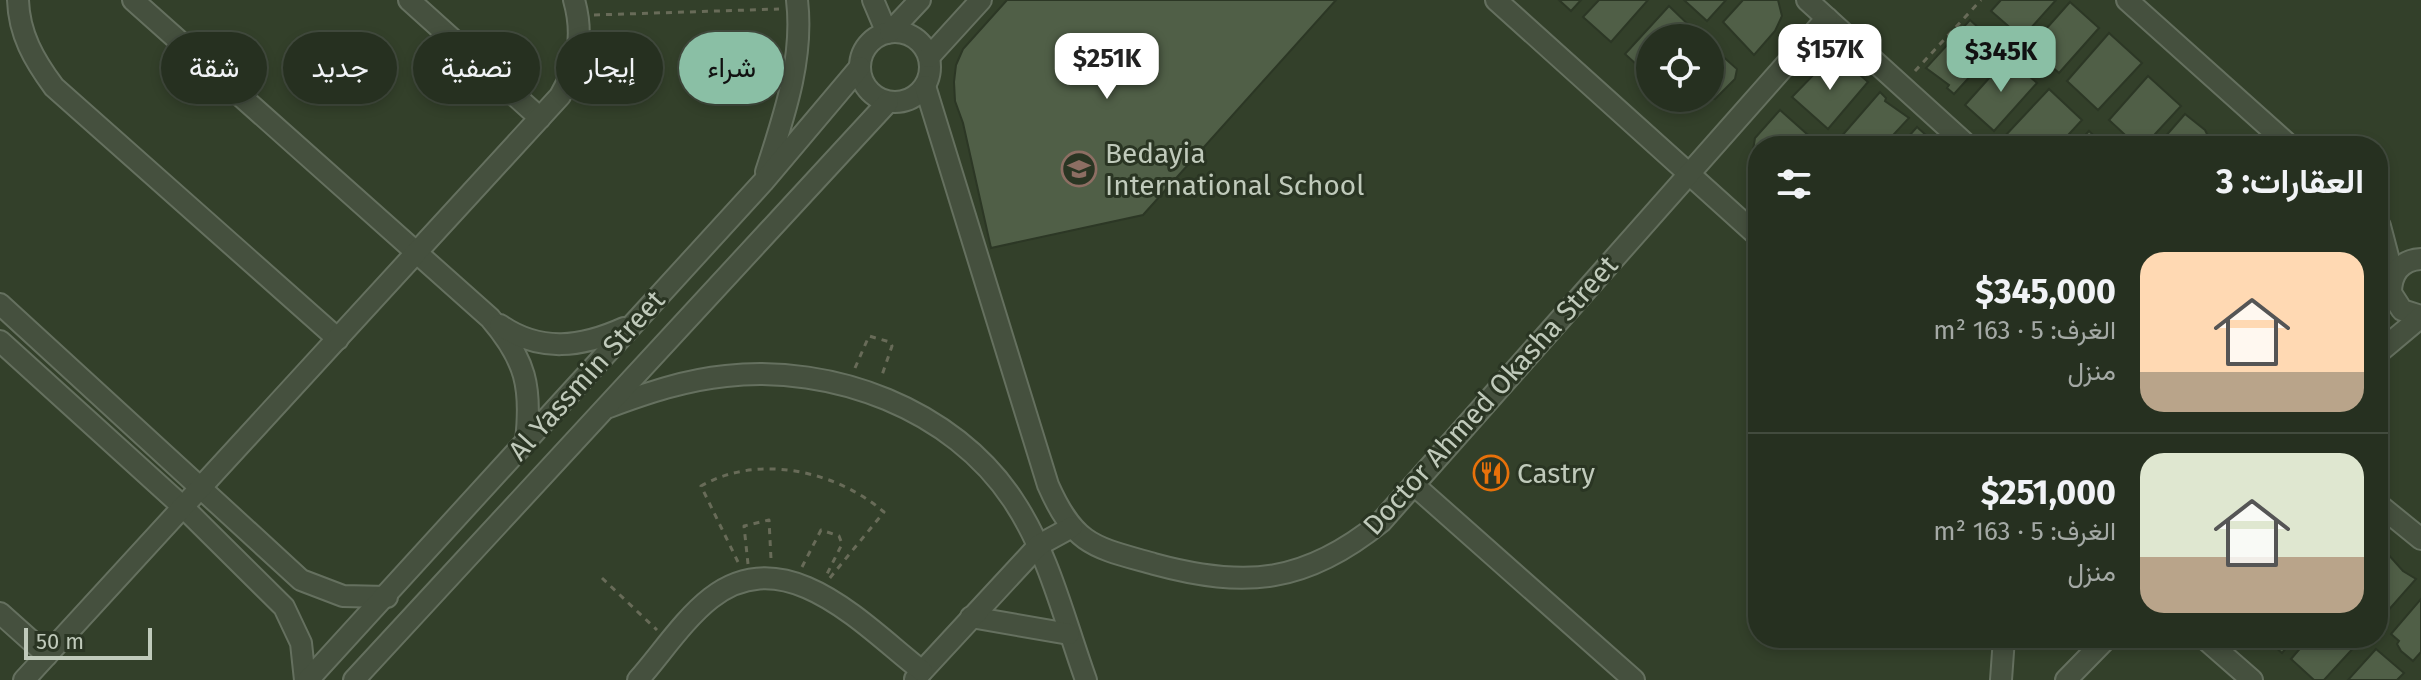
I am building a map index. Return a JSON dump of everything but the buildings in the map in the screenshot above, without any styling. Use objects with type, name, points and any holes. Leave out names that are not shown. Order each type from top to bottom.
[{"type":"street","points":[[18,0],[19,20],[29,48],[54,87],[338,339]]},
{"type":"street","points":[[133,0],[490,318],[510,341],[526,373],[530,406],[526,441]]},
{"type":"street","points":[[409,0],[540,118]]},
{"type":"street","points":[[873,0],[889,32]]},
{"type":"street","points":[[889,32],[910,35],[925,48],[929,57],[931,72],[925,86],[913,98],[888,102],[879,99],[865,86],[860,67],[871,42],[889,32],[920,0]]},
{"type":"street","points":[[929,57],[981,0]]},
{"type":"street","points":[[1496,0],[1748,227]]},
{"type":"street","points":[[1807,0],[1957,136]]},
{"type":"street","points":[[2127,0],[2276,136]]},
{"type":"street","points":[[763,182],[790,97],[797,53],[798,4]]},
{"type":"street","points":[[24,680],[540,118],[570,78],[580,37],[576,8]]},
{"type":"street","name":"Doctor Ahmed Okasha Street","points":[[925,86],[1048,485],[1072,527],[1093,547],[1200,577],[1239,580],[1278,576],[1316,565],[1351,547],[1381,522],[1827,18]]},
{"type":"street","name":"Al Yassmin Street","points":[[306,680],[387,597],[763,182],[860,67]]},
{"type":"street","name":"Al Yassmin Street","points":[[354,680],[368,672],[604,409],[888,102]]},
{"type":"street","points":[[2388,236],[2421,259]]},
{"type":"street","points":[[2388,257],[2393,292],[2411,315],[2421,316]]},
{"type":"street","points":[[2388,314],[2402,264],[2421,259]]},
{"type":"street","points":[[0,304],[301,580],[343,596],[387,597]]},
{"type":"street","points":[[2388,343],[2421,316]]},
{"type":"street","points":[[490,318],[515,335],[543,344],[573,345],[630,326]]},
{"type":"street","points":[[0,341],[183,507],[284,607],[301,643],[306,680]]},
{"type":"street","points":[[604,409],[667,386],[727,376],[788,376],[847,386],[875,395],[929,420],[975,456],[1012,498],[1039,545],[1086,680]]},
{"type":"street","points":[[1414,485],[1634,680]]},
{"type":"street","points":[[2388,512],[2421,539]]},
{"type":"street","points":[[638,680],[709,599],[748,580],[772,577],[795,581],[819,591],[918,676],[1039,545],[1072,527]]},
{"type":"street","points":[[0,613],[47,655]]},
{"type":"street","points":[[971,617],[1069,634]]},
{"type":"street","points":[[2001,680],[2003,648]]},
{"type":"street","points":[[2066,680],[2097,648]]},
{"type":"street","points":[[2215,648],[2252,680]]},
{"type":"path","points":[[1901,85],[1981,0]]},
{"type":"path","points":[[576,8],[798,4]]},
{"type":"path","points":[[847,386],[871,335],[892,346],[875,395]]},
{"type":"path","points":[[748,580],[701,486],[734,474],[766,469],[797,471],[828,478],[857,492],[884,512],[819,591]]},
{"type":"path","points":[[748,580],[744,526],[767,519],[772,577]]},
{"type":"path","points":[[795,581],[818,533],[825,530],[843,539],[819,591]]},
{"type":"path","points":[[602,578],[671,643]]},
{"type":"place","name":"Bedayia International School","points":[[1079,169]]},
{"type":"place","name":"Castry","points":[[1491,473]]}]
